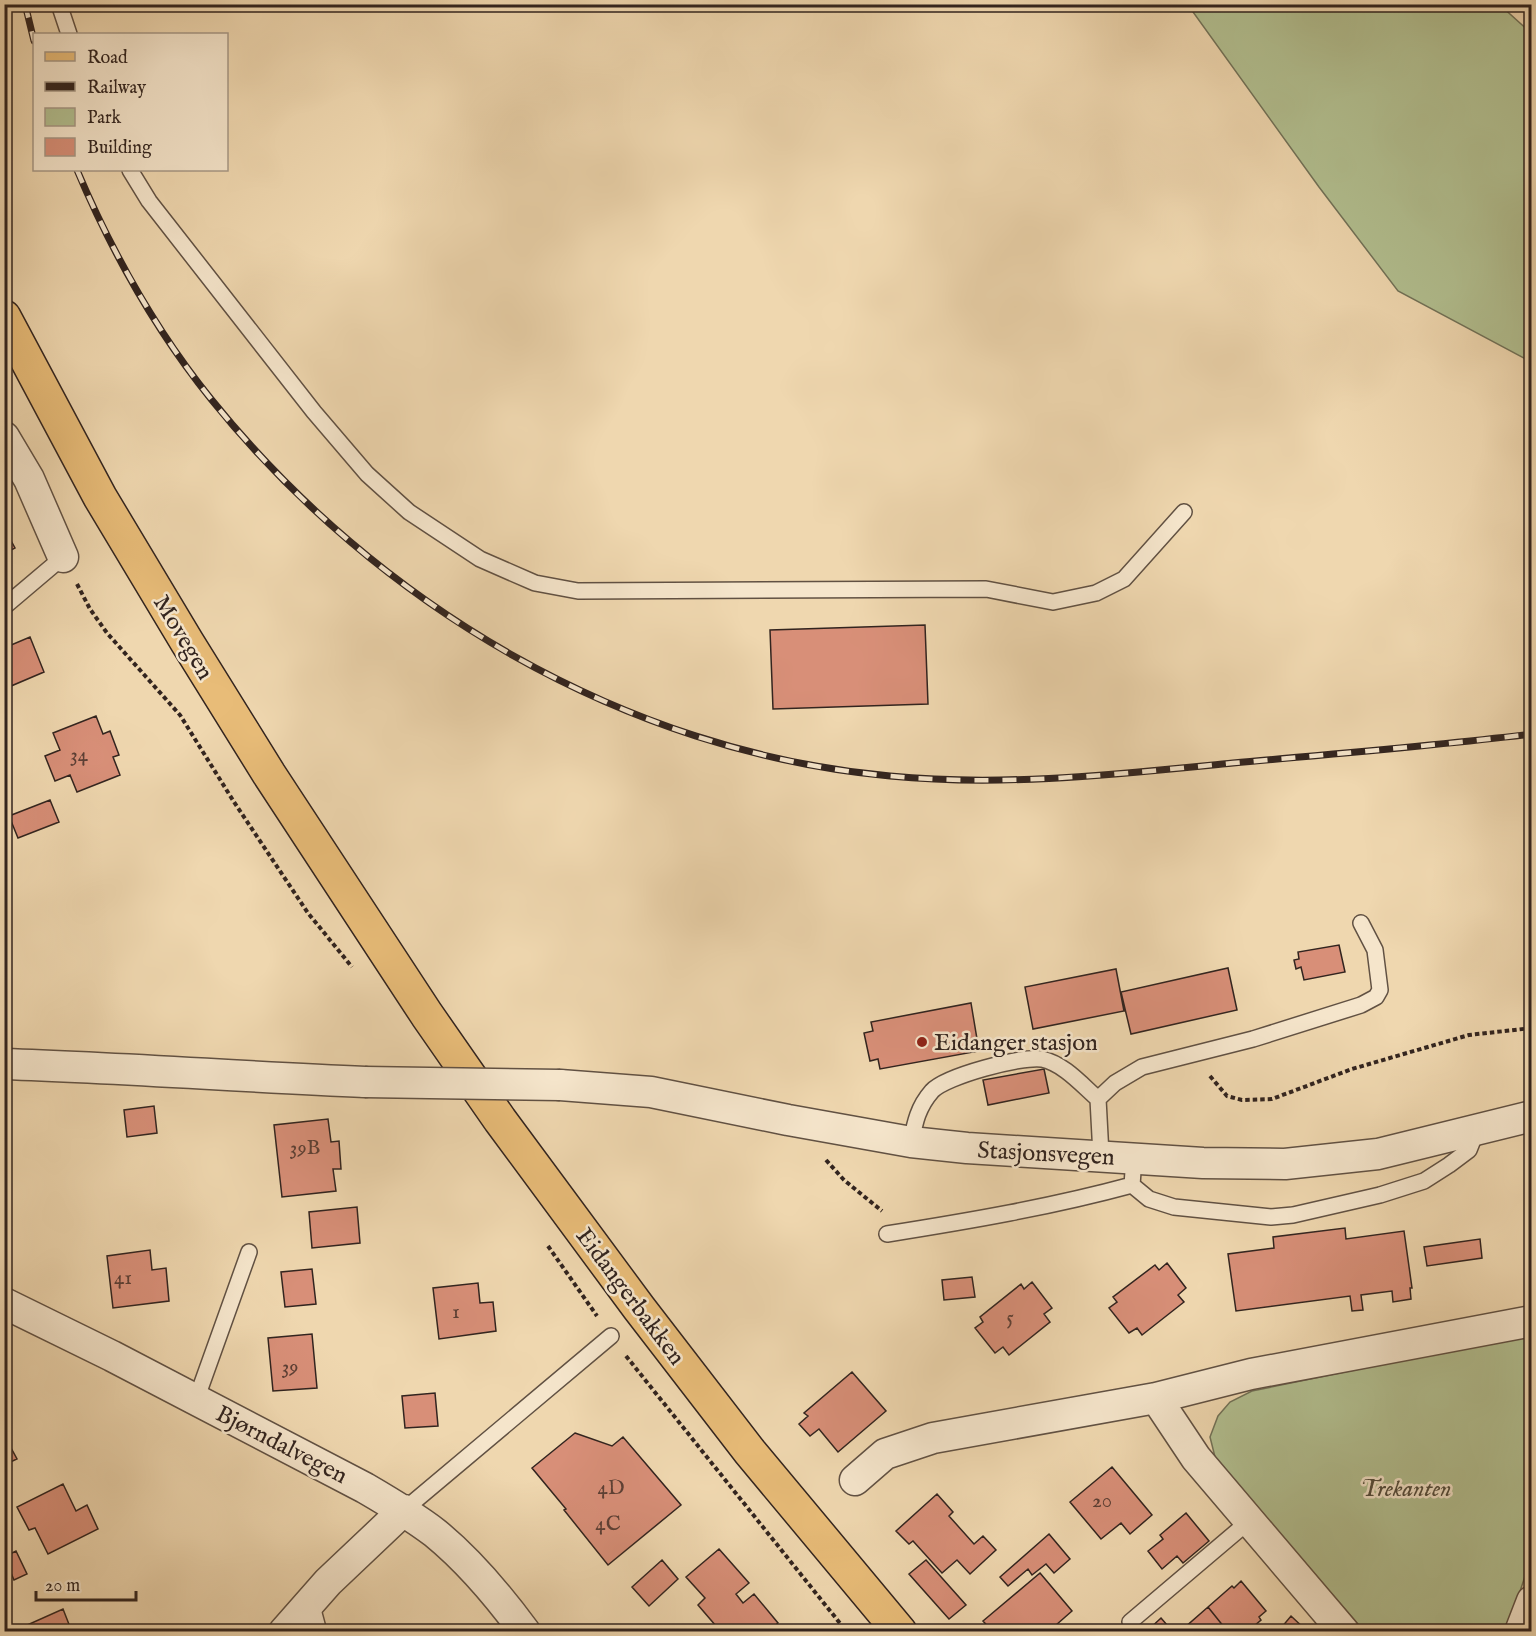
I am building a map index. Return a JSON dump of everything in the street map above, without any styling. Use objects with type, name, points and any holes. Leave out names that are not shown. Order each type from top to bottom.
[{"type":"main road","name":"Movegen","points":[[4,317],[100,497],[269,774],[381,946]]},
{"type":"main road","name":"Eidangerbakken","points":[[381,946],[500,1120],[639,1308],[750,1452],[900,1632]]},
{"type":"street","points":[[4,437],[29,479],[63,557]]},
{"type":"street","name":"Stasjonsvegen","points":[[4,1065],[111,1067],[365,1082],[560,1085],[651,1092],[911,1142],[967,1148],[1101,1155],[1133,1171],[1203,1162],[1285,1164],[1378,1154],[1532,1116]]},
{"type":"street","name":"Bjørndalvegen","points":[[4,1303],[196,1400],[404,1510],[436,1534],[470,1566],[525,1632]]},
{"type":"street","points":[[855,1479],[885,1454],[933,1438],[1156,1398],[1251,1374],[1532,1321]]},
{"type":"street","points":[[1156,1398],[1196,1458],[1248,1522],[1344,1632]]},
{"type":"street","points":[[284,1632],[368,1542],[404,1510]]},
{"type":"street","points":[[1520,1632],[1532,1601]]},
{"type":"lane","points":[[59,4],[69,33]]},
{"type":"lane","points":[[131,171],[149,201],[314,412],[367,474],[409,512],[450,541],[480,560],[535,583],[578,591],[986,589],[1053,602],[1096,593],[1124,579],[1184,512]]},
{"type":"lane","points":[[4,607],[63,557]]},
{"type":"lane","points":[[1098,1099],[1114,1083],[1142,1067],[1253,1039],[1361,1005],[1376,997],[1380,990],[1375,950],[1361,923]]},
{"type":"lane","points":[[911,1142],[917,1111],[933,1089],[972,1072],[1027,1059],[1042,1059],[1063,1068],[1098,1099],[1101,1155]]},
{"type":"lane","points":[[887,1234],[1003,1215],[1133,1171],[1149,1199],[1174,1207],[1271,1217],[1293,1215],[1380,1195],[1424,1181],[1469,1150],[1477,1130]]},
{"type":"lane","points":[[196,1400],[249,1252]]},
{"type":"lane","points":[[404,1510],[611,1336]]},
{"type":"lane","points":[[1130,1622],[1248,1522]]},
{"type":"lane","points":[[311,1602],[319,1632]]},
{"type":"path","points":[[1202,1052],[1211,1079],[1227,1096],[1242,1100],[1272,1099],[1352,1069],[1469,1035],[1532,1028]]},
{"type":"path","points":[[788,1120],[844,1180],[906,1231]]},
{"type":"green space","points":[[1188,5],[1500,5],[1531,33],[1531,364],[1524,358],[1398,291],[1319,187]]},
{"type":"green space","name":"Trekanten","points":[[1531,1334],[1531,1558],[1507,1631],[1364,1631],[1216,1461],[1210,1437],[1218,1416],[1230,1402],[1252,1391]]},
{"type":"building","points":[[4,528],[15,548],[4,554]]},
{"type":"building","points":[[925,625],[928,704],[773,709],[770,630]]},
{"type":"building","points":[[30,637],[44,672],[4,689],[4,648]]},
{"type":"building","points":[[96,716],[103,734],[110,731],[119,755],[113,757],[120,775],[77,792],[70,775],[55,781],[45,756],[60,750],[53,733]]},
{"type":"building","points":[[50,800],[59,822],[18,838],[9,816]]},
{"type":"building","points":[[1339,945],[1345,972],[1304,980],[1301,967],[1296,969],[1294,960],[1299,959],[1298,952]]},
{"type":"building","points":[[1228,968],[1237,1010],[1131,1034],[1121,992]]},
{"type":"building","points":[[1116,969],[1124,1011],[1033,1029],[1025,987]]},
{"type":"building","name":"Eidanger stasjon","points":[[971,1003],[979,1051],[880,1069],[878,1059],[870,1061],[864,1033],[873,1031],[871,1022]]},
{"type":"building","points":[[1044,1069],[1049,1093],[988,1105],[983,1080]]},
{"type":"building","points":[[154,1106],[157,1133],[127,1137],[124,1110]]},
{"type":"building","points":[[328,1119],[331,1142],[339,1141],[341,1169],[333,1169],[336,1191],[282,1197],[274,1125]]},
{"type":"building","points":[[357,1207],[360,1243],[312,1248],[309,1212]]},
{"type":"building","points":[[1345,1228],[1346,1239],[1404,1231],[1412,1288],[1410,1288],[1411,1299],[1393,1302],[1392,1291],[1361,1295],[1363,1310],[1352,1311],[1350,1296],[1236,1311],[1228,1254],[1274,1248],[1273,1237]]},
{"type":"building","points":[[1480,1239],[1482,1258],[1427,1266],[1424,1247]]},
{"type":"building","points":[[150,1250],[152,1270],[166,1268],[169,1301],[113,1308],[107,1256]]},
{"type":"building","points":[[1167,1263],[1186,1288],[1178,1295],[1184,1302],[1142,1335],[1137,1328],[1129,1333],[1109,1308],[1117,1302],[1113,1297],[1155,1265],[1159,1270]]},
{"type":"building","points":[[312,1269],[316,1304],[285,1307],[281,1272]]},
{"type":"building","points":[[972,1277],[975,1297],[944,1300],[942,1280]]},
{"type":"building","points":[[1032,1282],[1052,1308],[1044,1314],[1050,1322],[1009,1355],[1003,1347],[995,1353],[975,1328],[983,1322],[980,1317],[1021,1284],[1024,1289]]},
{"type":"building","points":[[478,1283],[480,1303],[493,1302],[496,1331],[439,1339],[433,1288]]},
{"type":"building","points":[[312,1334],[317,1388],[273,1391],[268,1338]]},
{"type":"building","points":[[852,1372],[886,1411],[838,1452],[819,1429],[810,1436],[799,1424],[808,1416],[804,1413]]},
{"type":"building","points":[[435,1393],[438,1426],[405,1428],[402,1396]]},
{"type":"building","points":[[575,1433],[612,1446],[623,1437],[681,1505],[608,1565],[532,1468]]},
{"type":"building","points":[[4,1435],[17,1459],[4,1465]]},
{"type":"building","points":[[1112,1467],[1152,1515],[1130,1534],[1121,1523],[1101,1539],[1070,1502]]},
{"type":"building","points":[[63,1484],[76,1511],[87,1505],[98,1529],[48,1554],[35,1528],[29,1530],[17,1507]]},
{"type":"building","points":[[937,1494],[953,1512],[949,1516],[974,1544],[983,1536],[996,1550],[970,1574],[957,1560],[942,1573],[913,1541],[909,1544],[896,1531]]},
{"type":"building","points":[[1186,1513],[1209,1541],[1183,1563],[1177,1556],[1162,1569],[1148,1551],[1163,1539],[1160,1535]]},
{"type":"building","points":[[1049,1534],[1070,1559],[1054,1573],[1046,1564],[1032,1575],[1028,1569],[1008,1586],[1000,1577]]},
{"type":"building","points":[[719,1549],[749,1583],[736,1594],[743,1603],[754,1594],[778,1623],[767,1632],[710,1632],[716,1626],[698,1605],[705,1598],[686,1577]]},
{"type":"building","points":[[16,1551],[27,1574],[14,1580],[11,1573],[4,1576],[4,1557]]},
{"type":"building","points":[[662,1560],[678,1579],[649,1606],[632,1587]]},
{"type":"building","points":[[926,1560],[966,1605],[949,1619],[909,1574]]},
{"type":"building","points":[[1040,1573],[1072,1611],[1048,1632],[993,1632],[983,1621]]},
{"type":"building","points":[[1241,1581],[1266,1611],[1259,1617],[1261,1620],[1247,1632],[1228,1632],[1208,1607]]},
{"type":"building","points":[[1208,1607],[1228,1632],[1185,1632],[1183,1629]]},
{"type":"building","points":[[63,1609],[72,1632],[16,1632],[16,1630]]},
{"type":"building","points":[[1291,1616],[1308,1632],[1284,1632],[1281,1628]]},
{"type":"building","points":[[1161,1618],[1173,1632],[1146,1632]]},
{"type":"railway","points":[[25,4],[33,37]]},
{"type":"railway","points":[[77,171],[136,289],[191,373],[277,473],[350,541],[429,602],[513,656],[602,700],[695,736],[792,761],[890,776],[1019,780],[1104,775],[1532,734]]},
{"type":"place","name":"Eidanger stasjon","points":[[922,1042]]}]
